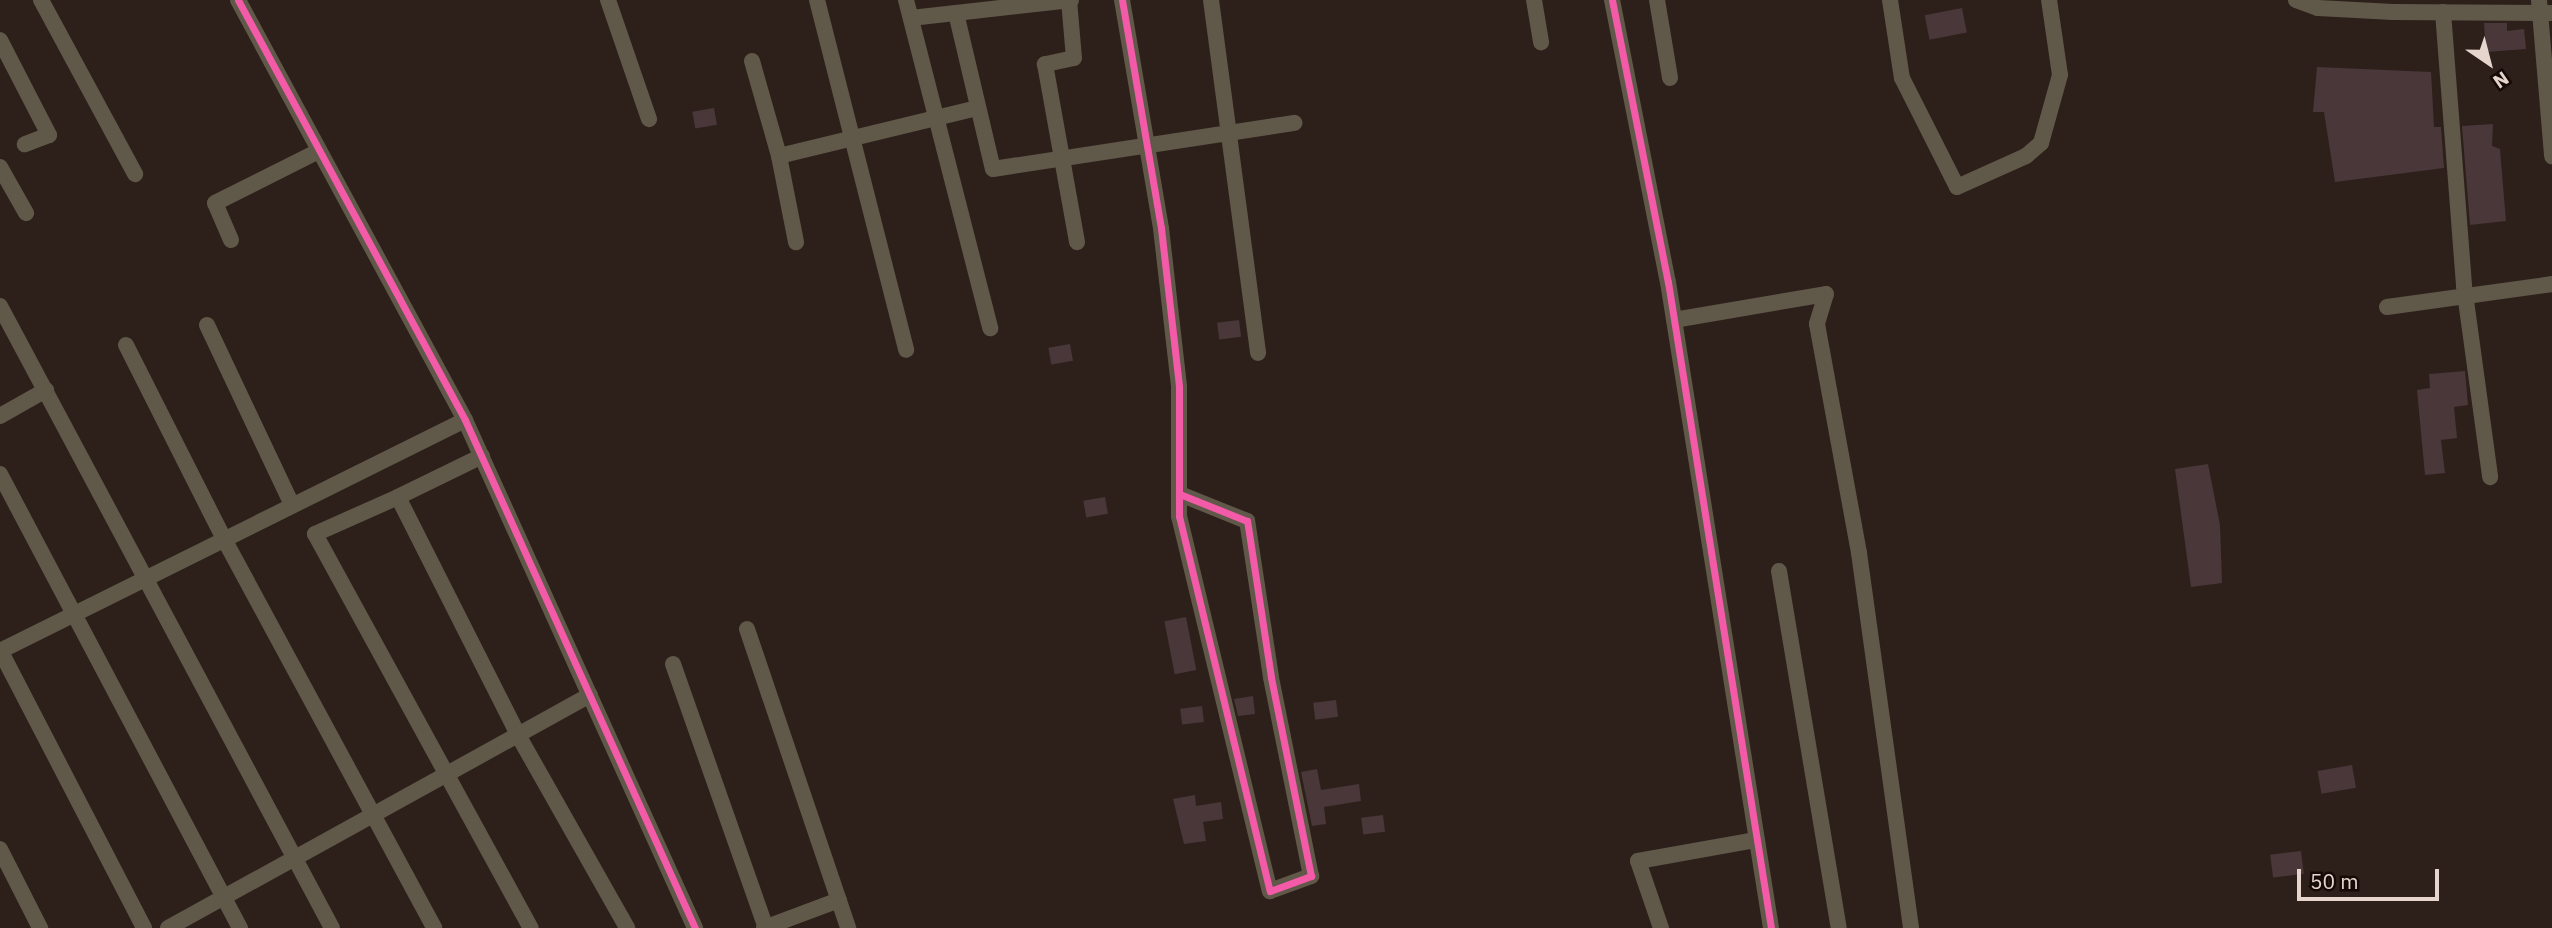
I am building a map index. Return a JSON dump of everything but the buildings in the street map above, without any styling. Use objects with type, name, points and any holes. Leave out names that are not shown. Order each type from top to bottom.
[{"type":"street","points":[[41,0],[135,174]]},
{"type":"street","points":[[238,0],[317,152],[465,420],[695,928]]},
{"type":"street","points":[[608,0],[649,119]]},
{"type":"street","points":[[817,0],[906,350]]},
{"type":"street","points":[[906,0],[990,328]]},
{"type":"street","points":[[911,18],[1070,0],[1074,58],[1045,64],[1077,242]]},
{"type":"street","points":[[1122,0],[1147,145],[1179,387],[1180,494],[1188,555],[1270,891],[1311,876],[1272,677],[1247,521],[1180,494]]},
{"type":"street","points":[[1211,0],[1258,354]]},
{"type":"street","points":[[1534,0],[1541,42]]},
{"type":"street","points":[[1612,0],[1674,320],[1771,928]]},
{"type":"street","points":[[1657,0],[1670,78]]},
{"type":"street","points":[[1891,0],[1902,78],[1957,187],[2026,156],[2041,143],[2060,75],[2049,0]]},
{"type":"street","points":[[2296,0],[2335,4],[2544,9],[2552,156]]},
{"type":"street","points":[[2447,8],[2465,296],[2490,477]]},
{"type":"street","points":[[956,13],[993,169],[1295,123]]},
{"type":"street","points":[[0,40],[49,135],[25,144]]},
{"type":"street","points":[[752,61],[779,156],[796,242]]},
{"type":"street","points":[[779,156],[853,141],[978,108]]},
{"type":"street","points":[[231,240],[215,203],[317,152]]},
{"type":"street","points":[[0,167],[26,212]]},
{"type":"street","points":[[2387,307],[2552,284]]},
{"type":"street","points":[[1674,320],[1826,294],[1817,324],[1859,553],[1911,928]]},
{"type":"street","points":[[0,306],[332,928]]},
{"type":"street","points":[[207,325],[292,505]]},
{"type":"street","points":[[126,345],[223,539],[433,928]]},
{"type":"street","points":[[0,416],[46,390]]},
{"type":"street","points":[[144,928],[0,651],[465,420]]},
{"type":"street","points":[[482,456],[315,534],[531,928]]},
{"type":"street","points":[[0,474],[240,928]]},
{"type":"street","points":[[398,497],[518,735],[626,928]]},
{"type":"street","points":[[1779,571],[1839,928]]},
{"type":"street","points":[[747,629],[848,928]]},
{"type":"street","points":[[673,664],[765,928],[839,900]]},
{"type":"street","points":[[168,928],[590,695]]},
{"type":"street","points":[[1661,928],[1638,862],[1756,840]]},
{"type":"street","points":[[0,849],[40,928]]},
{"type":"cycle path","points":[[238,0],[465,420],[695,928]]},
{"type":"cycle path","points":[[1122,0],[1161,228],[1179,387],[1179,516],[1270,891],[1311,876],[1271,677],[1247,521],[1180,494]]},
{"type":"cycle path","points":[[1612,0],[1668,282],[1771,928]]}]
